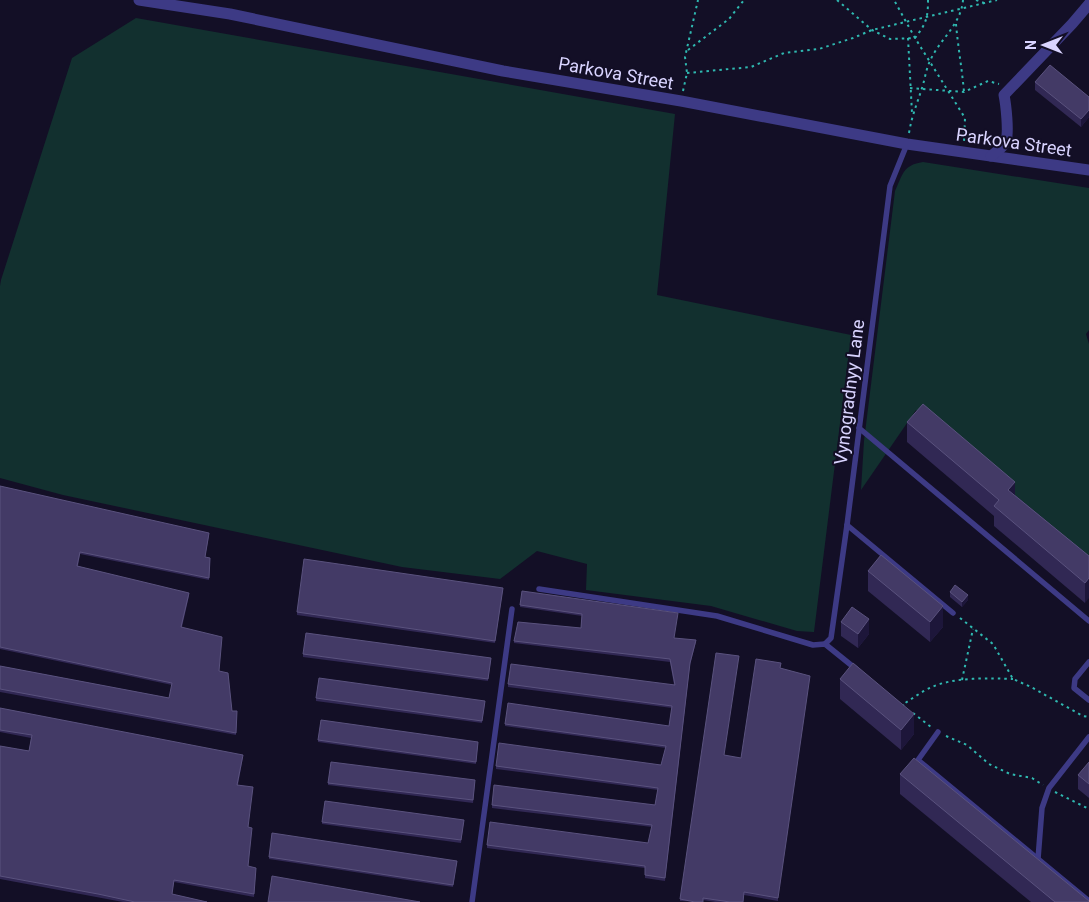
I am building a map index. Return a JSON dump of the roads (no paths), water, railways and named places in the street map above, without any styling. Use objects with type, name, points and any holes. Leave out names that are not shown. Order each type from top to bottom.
[{"type":"street","name":"Parkova Street","points":[[139,0],[239,16],[502,71],[681,101],[907,144],[1089,170]]},
{"type":"street","points":[[991,156],[1006,141],[1004,95],[1089,4]]},
{"type":"lane","name":"Vynogradnyy Lane","points":[[825,644],[831,638],[890,186],[907,144]]},
{"type":"lane","points":[[859,428],[1089,621]]},
{"type":"lane","points":[[847,525],[953,612]]},
{"type":"lane","points":[[539,588],[717,616],[813,645],[825,644],[864,674]]},
{"type":"lane","points":[[472,902],[512,609]]},
{"type":"lane","points":[[1089,662],[1075,679],[1074,688],[1089,700]]},
{"type":"lane","points":[[938,732],[918,760],[1089,900]]},
{"type":"lane","points":[[1038,859],[1042,808],[1049,788],[1089,737]]}]
